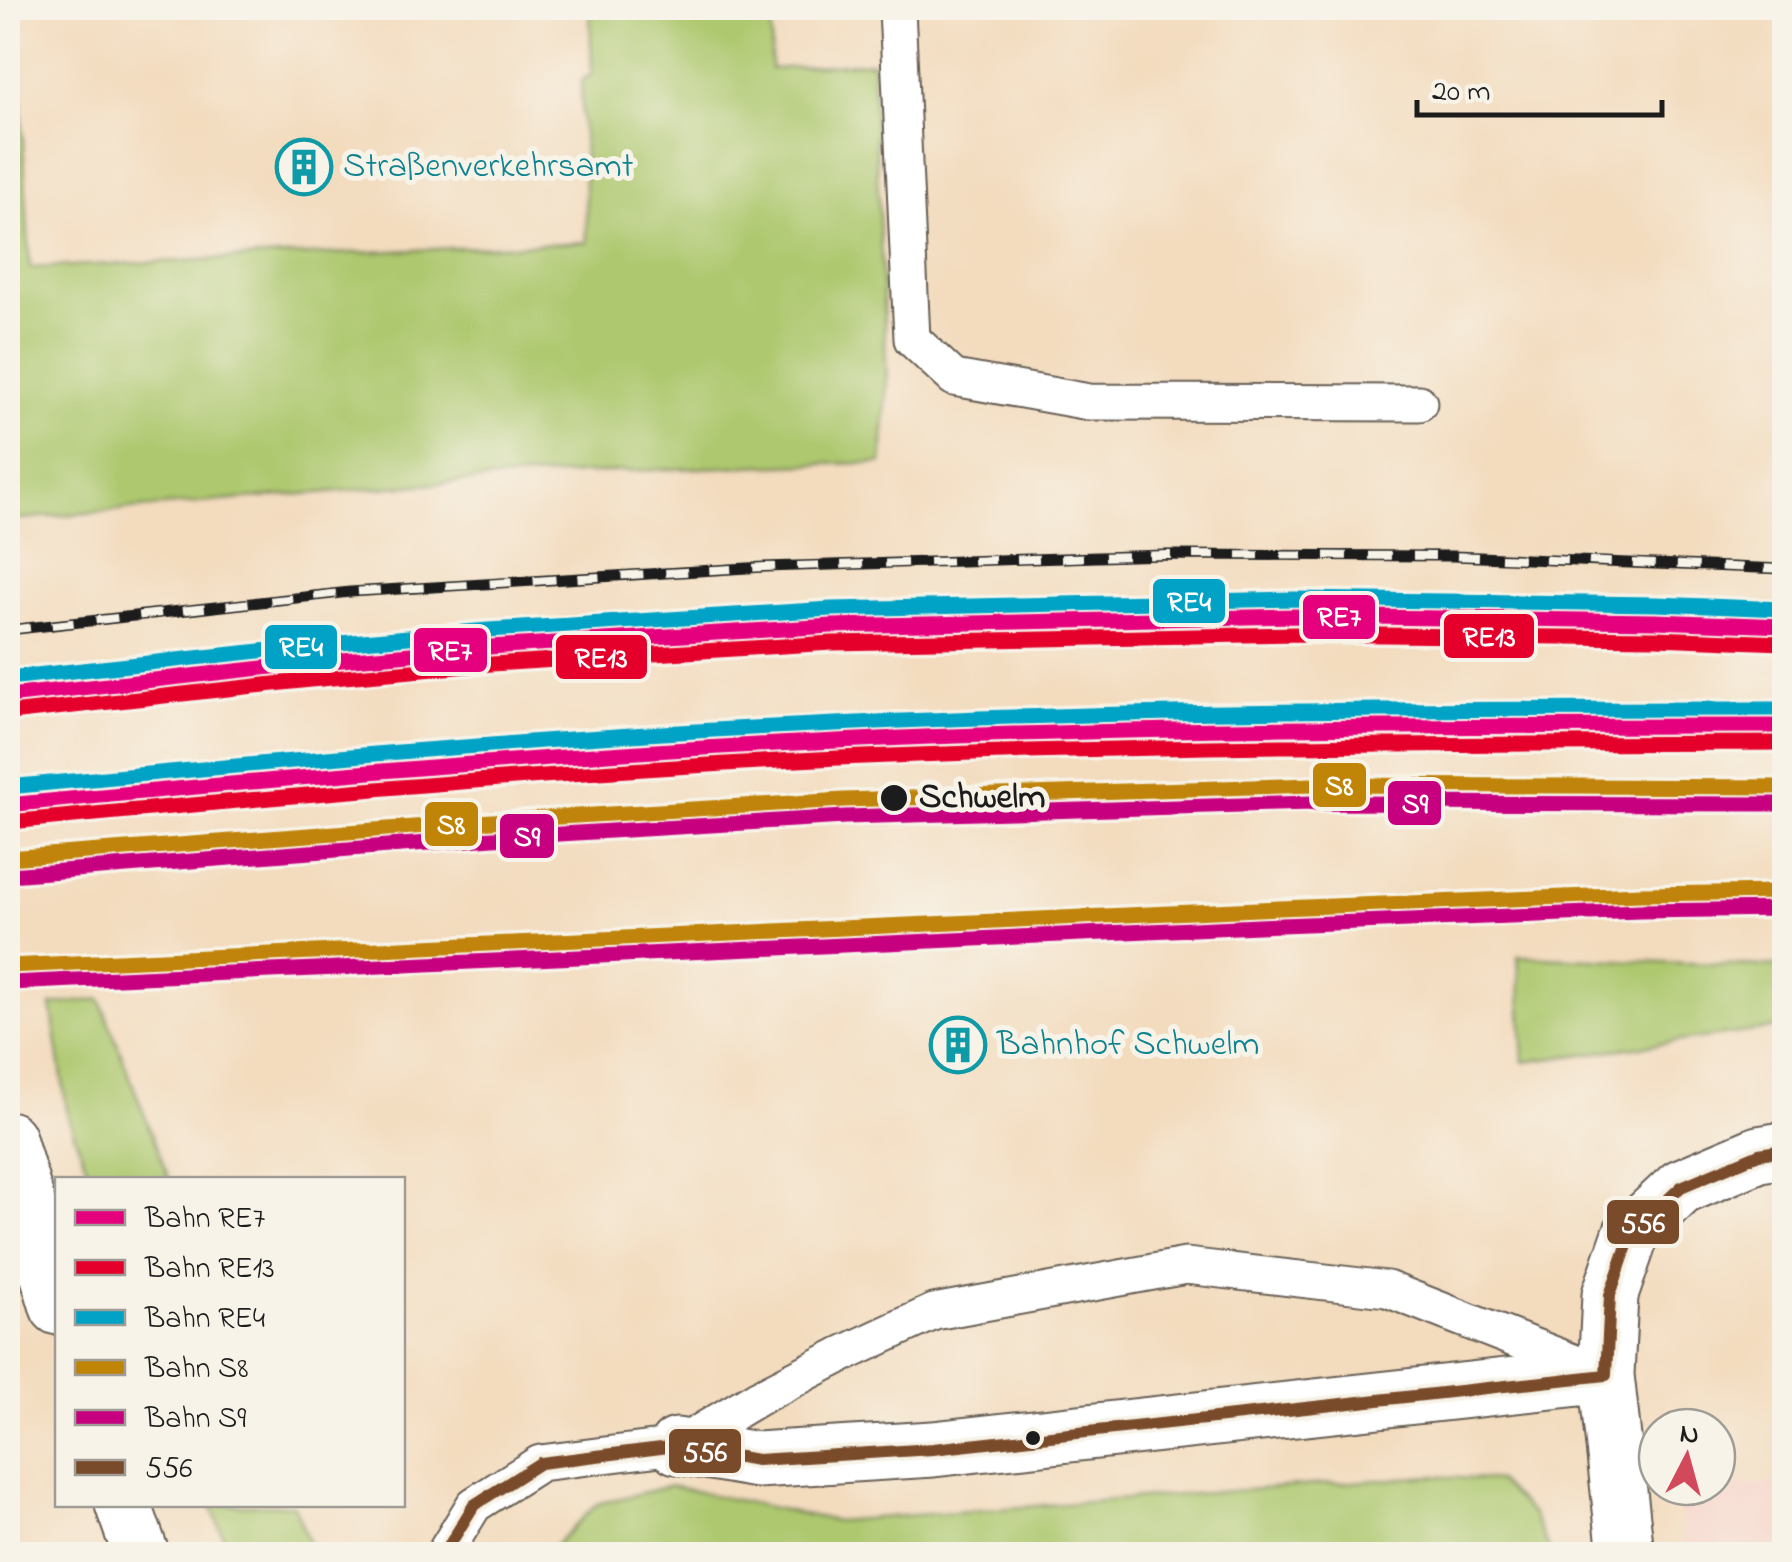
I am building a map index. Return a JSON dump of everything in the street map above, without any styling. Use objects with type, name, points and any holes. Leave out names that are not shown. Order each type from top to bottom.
[{"type":"street","points":[[8,1139],[55,1297]]},
{"type":"street","points":[[1626,1554],[1606,1375],[1610,1294],[1631,1234],[1681,1187],[1759,1154],[1784,1150]]},
{"type":"street","points":[[677,1446],[757,1460],[932,1449],[1606,1375]]},
{"type":"street","points":[[124,1507],[140,1554]]},
{"type":"lane","points":[[897,8],[912,339],[954,378],[1089,402],[1419,403]]},
{"type":"lane","points":[[444,1554],[474,1505],[540,1463],[677,1446],[758,1397],[934,1312],[1186,1266],[1386,1289],[1606,1375]]},
{"type":"shaded area","points":[[1784,1482],[1784,1554],[1685,1554],[1680,1507],[1737,1507],[1737,1487]]},
{"type":"green space","points":[[8,8],[16,8],[30,268],[587,242],[581,81],[592,74],[590,14],[772,8],[771,69],[872,62],[887,383],[882,463],[553,475],[8,520]]},
{"type":"green space","points":[[1518,956],[1784,967],[1784,1027],[1524,1062]]},
{"type":"green space","points":[[100,999],[168,1177],[90,1177],[68,1117],[51,1005]]},
{"type":"green space","points":[[1433,1476],[1498,1481],[1533,1515],[1551,1554],[546,1554],[597,1504],[670,1486],[836,1521]]},
{"type":"green space","points":[[212,1507],[295,1507],[313,1554],[230,1554]]},
{"type":"railway","points":[[8,630],[350,592],[764,567],[1166,555],[1452,556],[1784,569]]},
{"type":"rail line","name":"RE4","points":[[8,678],[488,630],[831,609],[1295,599],[1784,609]]},
{"type":"rail line","name":"RE7","points":[[8,696],[490,647],[831,626],[1295,616],[1784,626]]},
{"type":"rail line","name":"RE13","points":[[10,713],[491,664],[832,643],[1295,634],[1783,643]]},
{"type":"rail line","name":"RE4","points":[[8,787],[525,742],[836,724],[1192,713],[1784,709]]},
{"type":"rail line","name":"RE7","points":[[8,805],[422,768],[837,741],[1192,730],[1784,726]]},
{"type":"rail line","name":"RE13","points":[[10,822],[527,777],[838,758],[1192,747],[1784,743]]},
{"type":"rail line","name":"S8","points":[[8,858],[492,821],[844,800],[1312,785],[1784,787]]},
{"type":"rail line","name":"S9","points":[[9,875],[493,838],[845,817],[1312,803],[1784,804]]},
{"type":"rail line","name":"S8","points":[[8,966],[1280,908],[1784,892]]},
{"type":"rail line","name":"S9","points":[[9,983],[1281,925],[1784,909]]},
{"type":"transit line","name":"556","points":[[1606,1375],[1610,1295],[1631,1234],[1681,1187],[1759,1154],[1784,1150]]},
{"type":"transit line","name":"556","points":[[444,1554],[474,1505],[540,1463],[677,1446],[757,1460],[933,1449],[1606,1375]]},
{"type":"place","name":"Straßenverkehrsamt","points":[[304,167]]},
{"type":"place","name":"Schwelm","points":[[894,798]]},
{"type":"place","name":"Bahnhof Schwelm","points":[[958,1045]]}]
